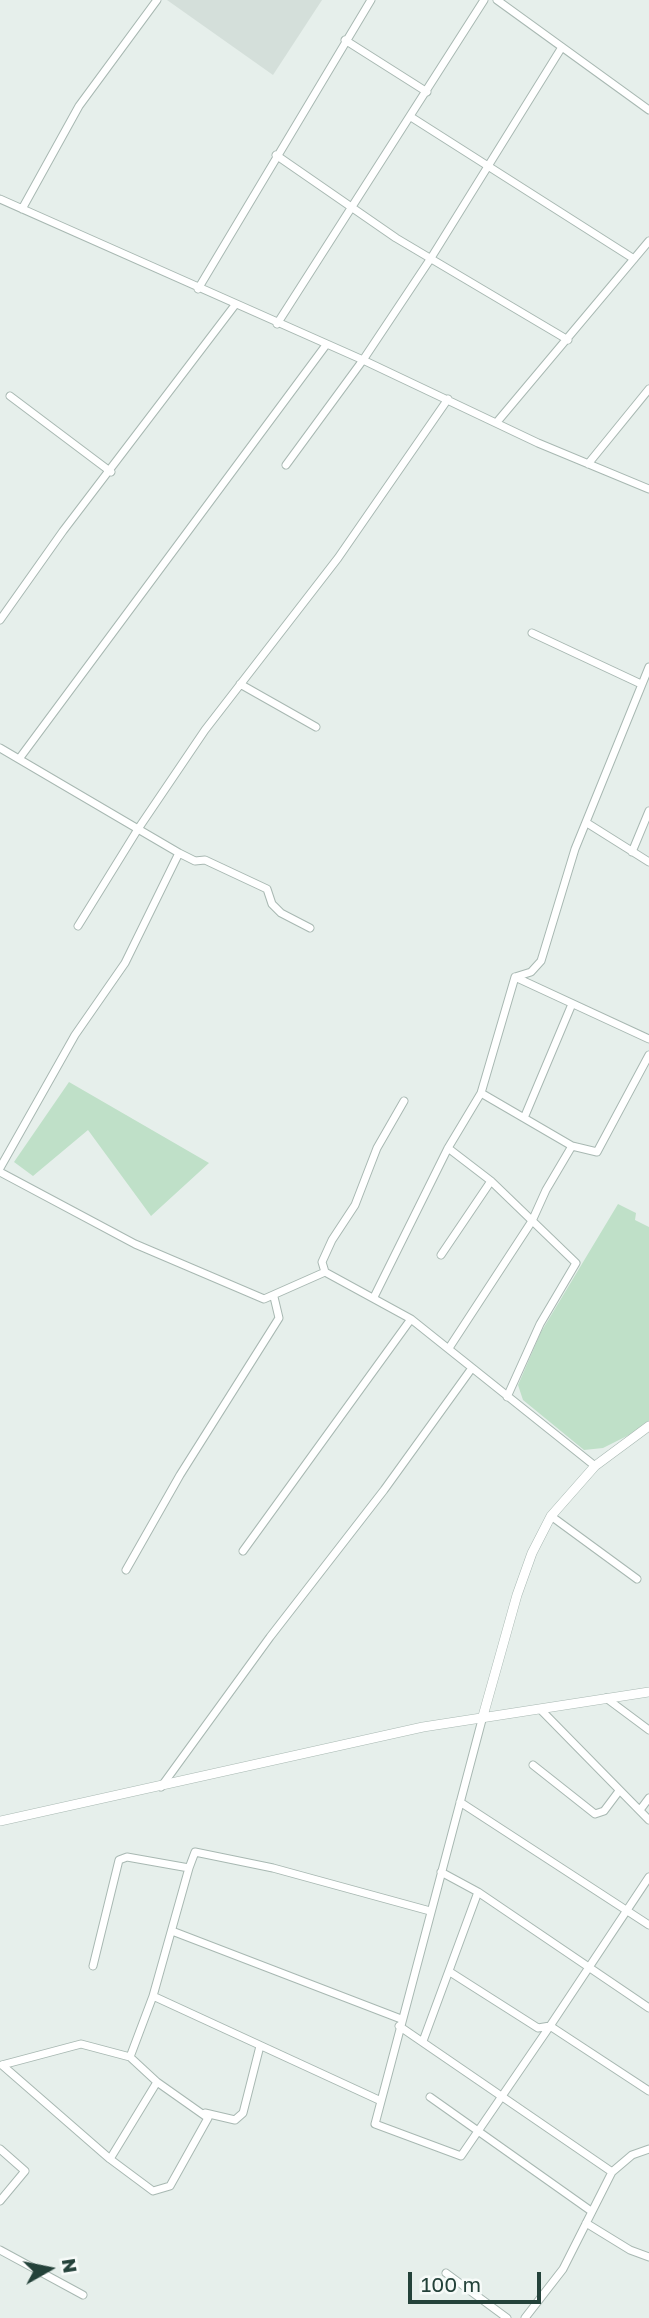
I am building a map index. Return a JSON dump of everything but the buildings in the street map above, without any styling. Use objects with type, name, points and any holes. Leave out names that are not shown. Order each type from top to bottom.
[{"type":"street","points":[[23,209],[79,106],[157,0]]},
{"type":"street","points":[[198,289],[371,0]]},
{"type":"street","points":[[277,324],[484,0]]},
{"type":"street","points":[[497,0],[649,110]]},
{"type":"street","points":[[345,40],[427,92]]},
{"type":"street","points":[[286,465],[363,360],[431,258],[562,47]]},
{"type":"street","points":[[411,117],[634,259]]},
{"type":"street","points":[[276,155],[396,239],[568,340]]},
{"type":"street","points":[[0,199],[649,489]]},
{"type":"street","points":[[497,422],[649,241]]},
{"type":"street","points":[[0,620],[3,610],[111,472],[235,305]]},
{"type":"street","points":[[19,759],[326,345]]},
{"type":"street","points":[[588,464],[649,389]]},
{"type":"street","points":[[10,396],[111,472]]},
{"type":"street","points":[[78,926],[154,802],[180,770],[205,730],[338,558],[448,399]]},
{"type":"street","points":[[532,633],[642,684]]},
{"type":"street","points":[[515,977],[531,972],[541,961],[575,849],[649,667]]},
{"type":"street","points":[[240,684],[316,727]]},
{"type":"street","points":[[0,748],[179,853],[195,860],[205,860],[267,889],[272,904],[281,913],[310,928]]},
{"type":"street","points":[[632,852],[649,811]]},
{"type":"street","points":[[587,823],[649,862]]},
{"type":"street","points":[[179,853],[125,963],[75,1035],[0,1170],[31,1191],[178,1264],[264,1299],[274,1297],[325,1272]]},
{"type":"street","points":[[515,977],[649,1040]]},
{"type":"street","points":[[374,1297],[448,1148],[481,1093],[515,977]]},
{"type":"street","points":[[523,1118],[572,1004]]},
{"type":"street","points":[[481,1093],[572,1146],[597,1152],[649,1055]]},
{"type":"street","points":[[404,1101],[377,1148],[355,1205],[332,1240],[322,1262],[325,1272],[411,1319],[595,1466]]},
{"type":"street","points":[[449,1348],[532,1221],[545,1190],[572,1146]]},
{"type":"street","points":[[448,1148],[491,1181],[576,1263],[540,1324],[507,1397]]},
{"type":"street","points":[[441,1255],[491,1181]]},
{"type":"street","points":[[126,1570],[180,1475],[279,1318],[274,1297]]},
{"type":"street","points":[[243,1551],[411,1319]]},
{"type":"street","points":[[160,1787],[270,1637],[384,1490],[471,1368]]},
{"type":"street","points":[[649,1426],[595,1466],[551,1516],[531,1553],[483,1716],[375,2124],[461,2156],[499,2097],[592,1967],[626,1908],[649,1877]]},
{"type":"street","points":[[551,1516],[637,1579]]},
{"type":"street","points":[[0,1821],[423,1727],[649,1692]]},
{"type":"street","points":[[606,1698],[649,1730]]},
{"type":"street","points":[[540,1709],[649,1820]]},
{"type":"street","points":[[533,1765],[595,1814],[604,1811],[619,1791]]},
{"type":"street","points":[[640,1810],[649,1798]]},
{"type":"street","points":[[460,1802],[649,1925]]},
{"type":"street","points":[[130,2057],[153,1996],[195,1852],[273,1868],[430,1911]]},
{"type":"street","points":[[93,1966],[119,1860],[127,1857],[189,1868]]},
{"type":"street","points":[[441,1872],[478,1892],[649,2008]]},
{"type":"street","points":[[424,2041],[478,1892]]},
{"type":"street","points":[[172,1931],[400,2023],[499,2097],[612,2172]]},
{"type":"street","points":[[450,1972],[538,2028],[550,2026],[649,2091]]},
{"type":"street","points":[[153,1996],[381,2101]]},
{"type":"street","points":[[1,2065],[81,2044],[130,2057],[157,2082],[205,2113],[235,2120],[243,2113],[260,2046]]},
{"type":"street","points":[[1,2065],[110,2159],[153,2191],[170,2186],[206,2124],[208,2118],[205,2113]]},
{"type":"street","points":[[110,2159],[157,2082]]},
{"type":"street","points":[[429,2097],[591,2211]]},
{"type":"street","points":[[0,2149],[25,2171],[0,2201]]},
{"type":"street","points":[[525,2318],[563,2269],[612,2172],[632,2155],[649,2149]]},
{"type":"street","points":[[586,2223],[630,2250],[649,2257]]},
{"type":"street","points":[[0,2250],[82,2295]]},
{"type":"street","points":[[446,2273],[507,2318]]},
{"type":"shaded area","points":[[167,0],[322,0],[273,75]]},
{"type":"green space","points":[[69,1082],[209,1163],[151,1216],[88,1130],[33,1176],[14,1162]]},
{"type":"green space","points":[[618,1204],[636,1213],[635,1220],[649,1227],[649,1425],[603,1448],[584,1450],[523,1400],[518,1385],[541,1332]]}]
